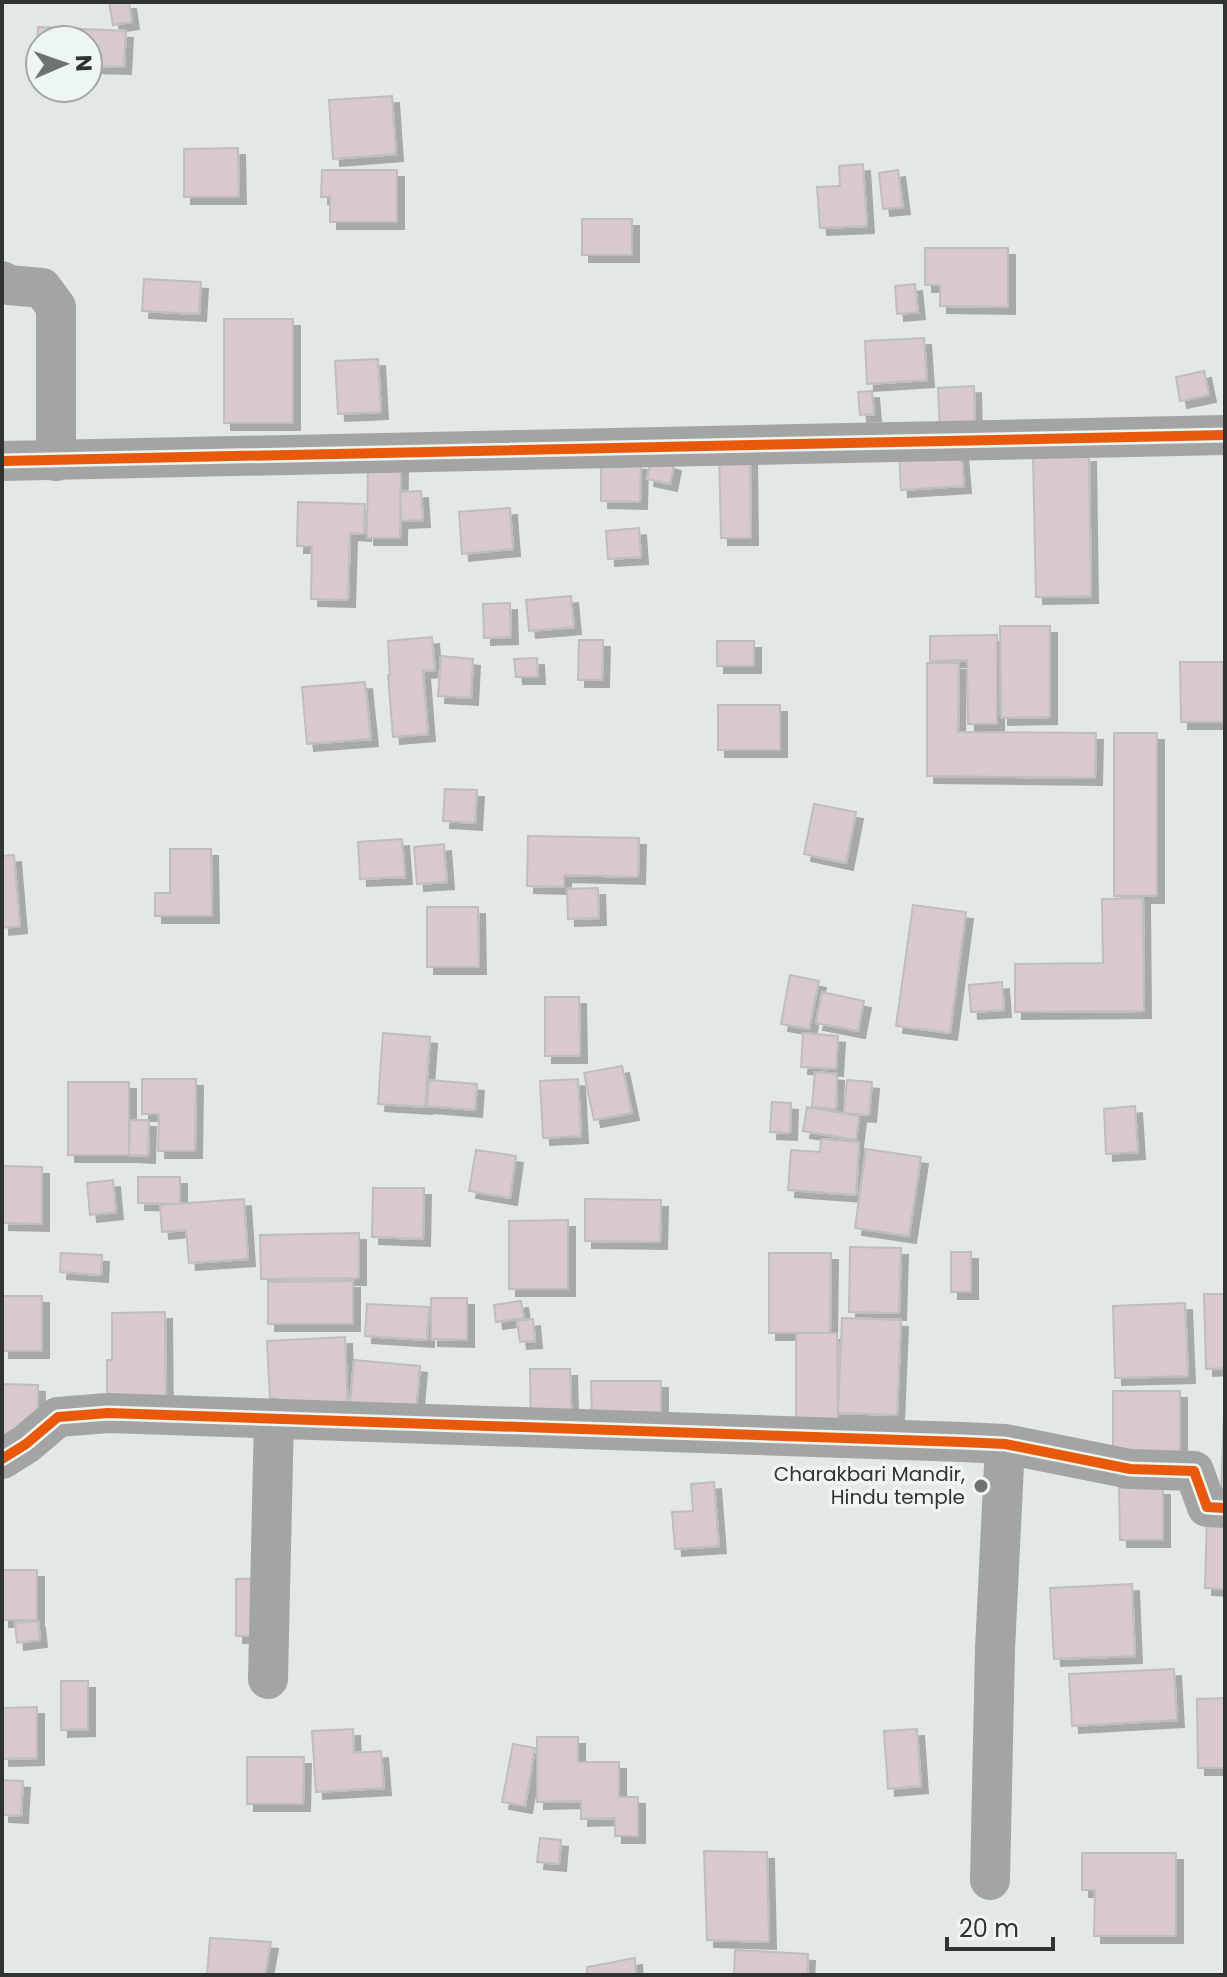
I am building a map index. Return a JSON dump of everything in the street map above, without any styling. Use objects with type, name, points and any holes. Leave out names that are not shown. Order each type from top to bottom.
[{"type":"street","points":[[2,281],[8,285],[42,288],[56,307],[56,461]]},
{"type":"street","points":[[2,461],[1225,435]]},
{"type":"street","points":[[2,1459],[58,1417],[108,1413],[1005,1444],[1130,1469],[1194,1471],[1207,1507],[1225,1508]]},
{"type":"street","points":[[268,1679],[274,1418]]},
{"type":"street","points":[[990,1880],[995,1649],[1005,1444]]},
{"type":"building","points":[[109,2],[129,2],[132,22],[113,25]]},
{"type":"building","points":[[104,30],[126,31],[124,67],[104,66]]},
{"type":"building","points":[[392,96],[396,154],[333,159],[329,100]]},
{"type":"building","points":[[238,148],[239,197],[184,197],[184,149]]},
{"type":"building","points":[[863,164],[867,226],[820,228],[817,187],[840,186],[839,166]]},
{"type":"building","points":[[322,170],[397,170],[397,222],[330,222],[330,197],[321,197]]},
{"type":"building","points":[[898,170],[903,207],[883,209],[879,173]]},
{"type":"building","points":[[582,219],[632,219],[632,255],[582,255]]},
{"type":"building","points":[[925,248],[1008,248],[1008,307],[940,306],[940,285],[925,285]]},
{"type":"building","points":[[144,279],[201,282],[199,314],[142,311]]},
{"type":"building","points":[[915,284],[918,312],[897,314],[895,286]]},
{"type":"building","points":[[224,319],[293,319],[293,423],[224,423]]},
{"type":"building","points":[[924,338],[927,380],[867,384],[865,341]]},
{"type":"building","points":[[378,359],[381,412],[338,414],[335,361]]},
{"type":"building","points":[[1204,371],[1209,395],[1180,401],[1176,377]]},
{"type":"building","points":[[974,386],[975,429],[940,430],[938,388]]},
{"type":"building","points":[[872,391],[874,414],[860,415],[858,392]]},
{"type":"building","points":[[961,450],[964,486],[901,490],[899,454]]},
{"type":"building","points":[[719,451],[750,451],[751,538],[721,538]]},
{"type":"building","points":[[1089,455],[1091,596],[1036,597],[1033,457]]},
{"type":"building","points":[[651,458],[674,464],[670,484],[647,479]]},
{"type":"building","points":[[601,462],[641,463],[640,502],[601,501]]},
{"type":"building","points":[[368,463],[401,463],[400,538],[367,538]]},
{"type":"building","points":[[421,491],[423,520],[401,521],[400,492]]},
{"type":"building","points":[[298,502],[365,504],[364,534],[350,533],[348,600],[311,599],[312,546],[297,546]]},
{"type":"building","points":[[510,508],[513,549],[462,554],[459,512]]},
{"type":"building","points":[[639,528],[641,557],[608,559],[606,531]]},
{"type":"building","points":[[571,596],[574,627],[529,631],[526,600]]},
{"type":"building","points":[[510,603],[511,637],[484,638],[483,604]]},
{"type":"building","points":[[1000,626],[1050,626],[1050,717],[1001,718]]},
{"type":"building","points":[[997,635],[997,724],[968,724],[967,660],[930,661],[930,636]]},
{"type":"building","points":[[432,637],[435,670],[423,671],[428,734],[393,737],[388,641]]},
{"type":"building","points":[[579,640],[603,640],[602,680],[578,680]]},
{"type":"building","points":[[717,641],[754,641],[754,666],[717,666]]},
{"type":"building","points":[[441,656],[473,659],[471,698],[438,696]]},
{"type":"building","points":[[537,658],[538,677],[516,677],[514,659]]},
{"type":"building","points":[[1180,662],[1223,662],[1223,722],[1181,722]]},
{"type":"building","points":[[927,663],[959,663],[958,732],[1096,733],[1095,778],[927,776]]},
{"type":"building","points":[[365,682],[371,739],[307,744],[302,687]]},
{"type":"building","points":[[718,705],[780,705],[780,750],[718,750]]},
{"type":"building","points":[[1114,733],[1157,733],[1157,896],[1114,896]]},
{"type":"building","points":[[445,789],[477,790],[475,823],[443,821]]},
{"type":"building","points":[[814,804],[856,812],[846,863],[804,854]]},
{"type":"building","points":[[528,836],[639,838],[638,877],[564,875],[564,887],[527,886]]},
{"type":"building","points":[[402,839],[405,877],[360,879],[358,842]]},
{"type":"building","points":[[444,844],[447,882],[417,884],[414,847]]},
{"type":"building","points":[[170,849],[211,849],[212,916],[155,916],[155,893],[170,893]]},
{"type":"building","points":[[14,855],[20,926],[2,928],[2,856]]},
{"type":"building","points":[[598,888],[599,918],[568,919],[567,889]]},
{"type":"building","points":[[1143,898],[1144,1011],[1015,1012],[1015,964],[1103,963],[1102,899]]},
{"type":"building","points":[[913,905],[966,912],[950,1033],[896,1026]]},
{"type":"building","points":[[427,907],[478,907],[479,967],[427,967]]},
{"type":"building","points":[[790,975],[819,981],[809,1029],[781,1024]]},
{"type":"building","points":[[1002,982],[1004,1010],[971,1012],[969,985]]},
{"type":"building","points":[[822,992],[864,1001],[858,1031],[816,1023]]},
{"type":"building","points":[[545,997],[579,997],[580,1056],[545,1056]]},
{"type":"building","points":[[383,1033],[430,1037],[425,1107],[378,1104]]},
{"type":"building","points":[[803,1033],[838,1036],[836,1069],[801,1067]]},
{"type":"building","points":[[622,1066],[632,1113],[594,1120],[584,1073]]},
{"type":"building","points":[[815,1072],[837,1074],[836,1109],[812,1107]]},
{"type":"building","points":[[142,1079],[196,1079],[195,1151],[158,1151],[159,1114],[142,1114]]},
{"type":"building","points":[[578,1079],[581,1136],[543,1138],[540,1081]]},
{"type":"building","points":[[429,1080],[477,1084],[475,1110],[427,1106]]},
{"type":"building","points":[[847,1080],[872,1082],[869,1115],[844,1113]]},
{"type":"building","points":[[68,1082],[129,1082],[129,1155],[68,1155]]},
{"type":"building","points":[[772,1102],[791,1103],[790,1133],[770,1132]]},
{"type":"building","points":[[1135,1106],[1138,1152],[1106,1154],[1104,1109]]},
{"type":"building","points":[[807,1107],[859,1116],[856,1140],[803,1131]]},
{"type":"building","points":[[130,1120],[149,1120],[148,1156],[129,1155]]},
{"type":"building","points":[[821,1139],[859,1142],[856,1195],[788,1190],[791,1150],[820,1152]]},
{"type":"building","points":[[866,1149],[921,1157],[909,1236],[855,1228]]},
{"type":"building","points":[[476,1150],[516,1156],[510,1198],[469,1191]]},
{"type":"building","points":[[2,1166],[42,1167],[42,1224],[2,1223]]},
{"type":"building","points":[[138,1177],[180,1177],[180,1204],[138,1203]]},
{"type":"building","points":[[113,1180],[116,1212],[90,1215],[87,1183]]},
{"type":"building","points":[[373,1188],[424,1188],[423,1239],[372,1237]]},
{"type":"building","points":[[244,1199],[248,1259],[189,1263],[186,1230],[162,1232],[160,1205]]},
{"type":"building","points":[[585,1199],[661,1200],[660,1242],[585,1241]]},
{"type":"building","points":[[568,1220],[568,1289],[509,1289],[509,1221]]},
{"type":"building","points":[[359,1233],[359,1278],[261,1279],[260,1235]]},
{"type":"building","points":[[850,1247],[901,1248],[899,1313],[849,1312]]},
{"type":"building","points":[[951,1252],[971,1252],[971,1292],[951,1292]]},
{"type":"building","points":[[61,1253],[102,1255],[101,1275],[60,1272]]},
{"type":"building","points":[[769,1253],[831,1253],[830,1333],[769,1333]]},
{"type":"building","points":[[353,1281],[353,1324],[268,1324],[268,1282]]},
{"type":"building","points":[[1204,1294],[1225,1294],[1225,1368],[1206,1369]]},
{"type":"building","points":[[2,1296],[42,1296],[42,1351],[2,1351]]},
{"type":"building","points":[[431,1298],[467,1298],[467,1340],[431,1339]]},
{"type":"building","points":[[521,1301],[524,1318],[496,1322],[494,1305]]},
{"type":"building","points":[[1185,1303],[1188,1376],[1115,1378],[1113,1306]]},
{"type":"building","points":[[367,1304],[429,1307],[427,1340],[365,1336]]},
{"type":"building","points":[[165,1312],[166,1419],[107,1419],[107,1360],[112,1360],[112,1313]]},
{"type":"building","points":[[842,1318],[901,1320],[897,1415],[838,1413]]},
{"type":"building","points":[[533,1319],[535,1341],[520,1342],[517,1321]]},
{"type":"building","points":[[796,1333],[837,1333],[838,1438],[796,1439]]},
{"type":"building","points":[[345,1337],[348,1414],[271,1419],[267,1341]]},
{"type":"building","points":[[354,1360],[420,1366],[414,1432],[348,1426]]},
{"type":"building","points":[[530,1369],[570,1369],[572,1438],[531,1439]]},
{"type":"building","points":[[591,1381],[661,1381],[661,1422],[592,1423]]},
{"type":"building","points":[[2,1384],[38,1385],[37,1435],[2,1434]]},
{"type":"building","points":[[1113,1391],[1180,1391],[1180,1458],[1113,1458]]},
{"type":"building","points":[[1225,1415],[1225,1495],[1221,1494]]},
{"type":"building","points":[[714,1482],[719,1546],[675,1549],[672,1512],[693,1511],[691,1484]]},
{"type":"building","points":[[1119,1488],[1163,1488],[1163,1540],[1120,1540]]},
{"type":"building","points":[[1207,1515],[1225,1516],[1225,1589],[1205,1588]]},
{"type":"building","points":[[2,1570],[37,1570],[37,1620],[2,1620]]},
{"type":"building","points":[[272,1578],[272,1636],[236,1636],[236,1579]]},
{"type":"building","points":[[1132,1584],[1135,1656],[1054,1659],[1050,1588]]},
{"type":"building","points":[[38,1621],[40,1640],[17,1643],[15,1623]]},
{"type":"building","points":[[1174,1669],[1177,1720],[1072,1726],[1069,1674]]},
{"type":"building","points":[[61,1681],[88,1681],[88,1729],[61,1730]]},
{"type":"building","points":[[1225,1698],[1225,1768],[1198,1768],[1197,1699]]},
{"type":"building","points":[[37,1707],[37,1758],[2,1759],[2,1708]]},
{"type":"building","points":[[353,1729],[354,1753],[381,1751],[384,1788],[316,1792],[312,1731]]},
{"type":"building","points":[[917,1729],[921,1786],[888,1789],[884,1731]]},
{"type":"building","points":[[537,1737],[578,1737],[578,1762],[619,1762],[619,1797],[638,1797],[638,1836],[615,1836],[615,1818],[581,1819],[581,1801],[537,1802]]},
{"type":"building","points":[[513,1744],[535,1748],[525,1806],[502,1802]]},
{"type":"building","points":[[247,1757],[304,1757],[303,1804],[247,1804]]},
{"type":"building","points":[[2,1780],[23,1781],[21,1816],[2,1815]]},
{"type":"building","points":[[540,1838],[561,1840],[559,1864],[537,1862]]},
{"type":"building","points":[[704,1851],[767,1852],[769,1942],[707,1940]]},
{"type":"building","points":[[1082,1853],[1176,1853],[1176,1936],[1094,1936],[1095,1890],[1082,1890]]},
{"type":"building","points":[[210,1938],[271,1942],[265,1975],[207,1975]]},
{"type":"building","points":[[735,1950],[808,1954],[807,1975],[734,1975]]},
{"type":"building","points":[[635,1958],[636,1975],[587,1975],[587,1967]]},
{"type":"cycle path","points":[[2,461],[1225,435]]},
{"type":"cycle path","points":[[2,1459],[58,1417],[108,1413],[962,1442],[1005,1444],[1130,1469],[1194,1471],[1207,1507],[1225,1508]]},
{"type":"place","name":"Charakbari Mandir, Hindu temple","points":[[981,1486]]}]
